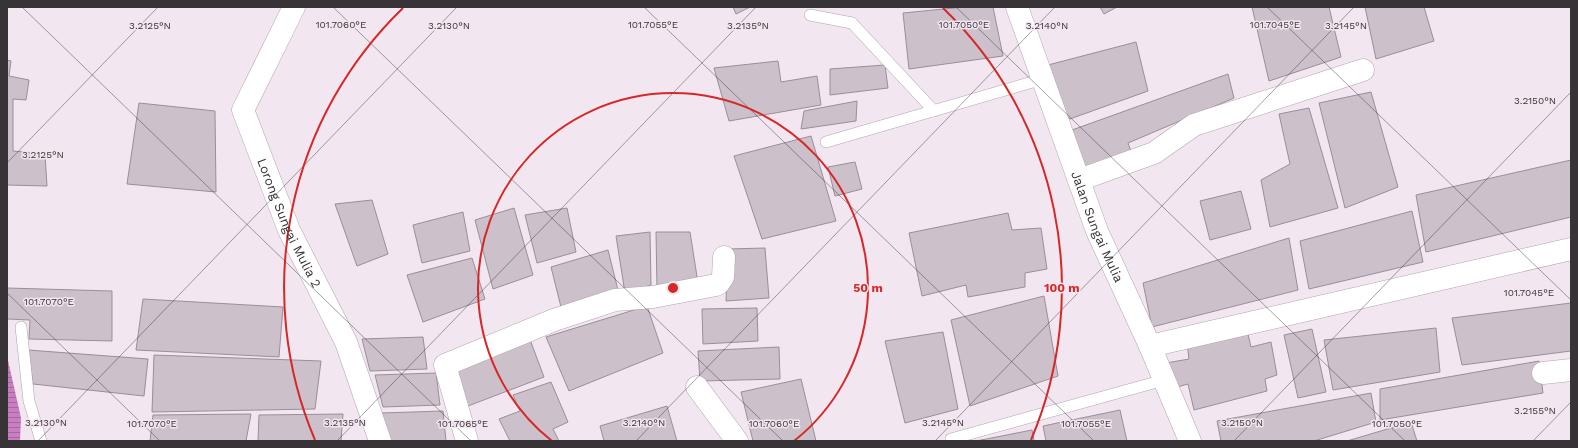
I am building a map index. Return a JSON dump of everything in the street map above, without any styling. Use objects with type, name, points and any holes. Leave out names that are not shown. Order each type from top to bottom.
[{"type":"street","name":"Lorong Sungai Mulia 2","points":[[294,7],[243,110],[289,230],[346,342],[380,441]]},
{"type":"street","name":"Jalan Sungai Mulia","points":[[1018,7],[1097,232],[1150,346],[1190,441]]},
{"type":"street","points":[[1079,180],[1154,153],[1184,131],[1201,122],[1363,70]]},
{"type":"street","points":[[1150,346],[1571,248]]},
{"type":"street","points":[[467,441],[445,365],[554,320],[615,300],[653,297],[716,285],[720,283],[723,277],[724,257]]},
{"type":"street","points":[[1543,373],[1571,370]]},
{"type":"street","points":[[697,387],[737,441]]},
{"type":"lane","points":[[810,15],[852,23],[934,111]]},
{"type":"lane","points":[[826,142],[1043,79]]},
{"type":"lane","points":[[21,328],[29,401],[41,441]]},
{"type":"lane","points":[[951,439],[968,438],[1164,380]]},
{"type":"shaded area","points":[[7,356],[21,418],[20,441],[7,441]]},
{"type":"building","points":[[733,7],[750,7],[736,14]]},
{"type":"building","points":[[964,7],[993,7],[1003,56],[909,69],[903,13]]},
{"type":"building","points":[[1100,7],[1117,7],[1104,14]]},
{"type":"building","points":[[1252,7],[1329,7],[1341,57],[1269,81]]},
{"type":"building","points":[[1365,7],[1424,7],[1434,41],[1376,59]]},
{"type":"building","points":[[1136,42],[1148,91],[1067,120],[1048,65]]},
{"type":"building","points":[[7,60],[11,61],[9,76],[29,80],[26,100],[13,99],[13,151],[45,154],[47,186],[7,185]]},
{"type":"building","points":[[778,61],[781,82],[817,76],[821,105],[729,121],[714,68]]},
{"type":"building","points":[[885,65],[888,88],[830,95],[830,69]]},
{"type":"building","points":[[1228,74],[1234,98],[1128,143],[1132,154],[1083,173],[1072,130]]},
{"type":"building","points":[[1371,92],[1398,187],[1345,208],[1319,103]]},
{"type":"building","points":[[857,101],[856,121],[801,129],[804,111]]},
{"type":"building","points":[[139,103],[215,111],[216,192],[127,184]]},
{"type":"building","points":[[1309,108],[1338,208],[1270,227],[1261,180],[1290,164],[1279,114]]},
{"type":"building","points":[[811,136],[836,221],[762,239],[734,156]]},
{"type":"building","points":[[1571,160],[1571,217],[1426,252],[1416,195]]},
{"type":"building","points":[[855,162],[862,189],[835,196],[828,167]]},
{"type":"building","points":[[1241,191],[1251,229],[1210,240],[1200,201]]},
{"type":"building","points":[[372,200],[388,254],[357,266],[335,204]]},
{"type":"building","points":[[514,208],[533,275],[493,289],[475,220]]},
{"type":"building","points":[[567,208],[576,252],[537,263],[525,215]]},
{"type":"building","points":[[1412,211],[1423,262],[1309,289],[1300,241]]},
{"type":"building","points":[[463,212],[470,251],[422,263],[413,225]]},
{"type":"building","points":[[1008,213],[1012,230],[1041,228],[1047,269],[1025,273],[1025,287],[968,297],[966,285],[922,296],[909,233]]},
{"type":"building","points":[[650,232],[651,285],[625,293],[616,236]]},
{"type":"building","points":[[656,232],[690,232],[698,283],[657,289]]},
{"type":"building","points":[[1289,238],[1298,290],[1152,327],[1143,283]]},
{"type":"building","points":[[765,248],[769,298],[726,301],[728,249]]},
{"type":"building","points":[[608,250],[618,290],[561,307],[551,267]]},
{"type":"building","points":[[472,258],[485,299],[423,322],[407,275]]},
{"type":"building","points":[[7,288],[112,291],[112,341],[29,339],[30,320],[7,319]]},
{"type":"building","points":[[1044,296],[1058,376],[970,406],[951,320]]},
{"type":"building","points":[[143,299],[283,307],[279,357],[136,350]]},
{"type":"building","points":[[1571,303],[1571,351],[1462,365],[1452,318]]},
{"type":"building","points":[[647,306],[663,353],[569,391],[546,337]]},
{"type":"building","points":[[757,308],[758,341],[703,344],[702,309]]},
{"type":"building","points":[[1436,328],[1440,372],[1333,390],[1324,340]]},
{"type":"building","points":[[1312,329],[1326,392],[1298,398],[1284,335]]},
{"type":"building","points":[[1247,330],[1251,347],[1271,342],[1277,375],[1265,379],[1267,391],[1194,410],[1188,384],[1174,388],[1166,363],[1189,359],[1187,342]]},
{"type":"building","points":[[943,332],[958,409],[905,423],[885,341]]},
{"type":"building","points":[[423,337],[427,369],[370,371],[362,339]]},
{"type":"building","points":[[529,337],[544,377],[468,406],[455,369]]},
{"type":"building","points":[[779,347],[780,379],[700,381],[698,351]]},
{"type":"building","points":[[28,350],[148,359],[144,396],[33,384]]},
{"type":"building","points":[[154,355],[321,361],[315,409],[152,412]]},
{"type":"building","points":[[1539,361],[1543,393],[1380,420],[1380,389]]},
{"type":"building","points":[[436,373],[440,405],[383,407],[375,375]]},
{"type":"building","points":[[801,379],[816,441],[753,441],[741,392]]},
{"type":"building","points":[[551,382],[568,422],[553,429],[559,441],[510,441],[499,419],[520,411],[513,395]]},
{"type":"building","points":[[1371,393],[1376,422],[1314,441],[1221,441],[1217,421]]},
{"type":"building","points":[[667,406],[677,441],[604,441],[600,426]]},
{"type":"building","points":[[1120,410],[1127,441],[1046,441],[1043,426]]},
{"type":"building","points":[[443,411],[446,441],[388,441],[381,413]]},
{"type":"building","points":[[251,414],[246,441],[150,441],[153,415]]},
{"type":"building","points":[[343,414],[341,441],[258,441],[259,415]]},
{"type":"building","points":[[1411,422],[1417,441],[1347,441]]},
{"type":"building","points":[[1032,430],[1034,441],[976,441]]}]
